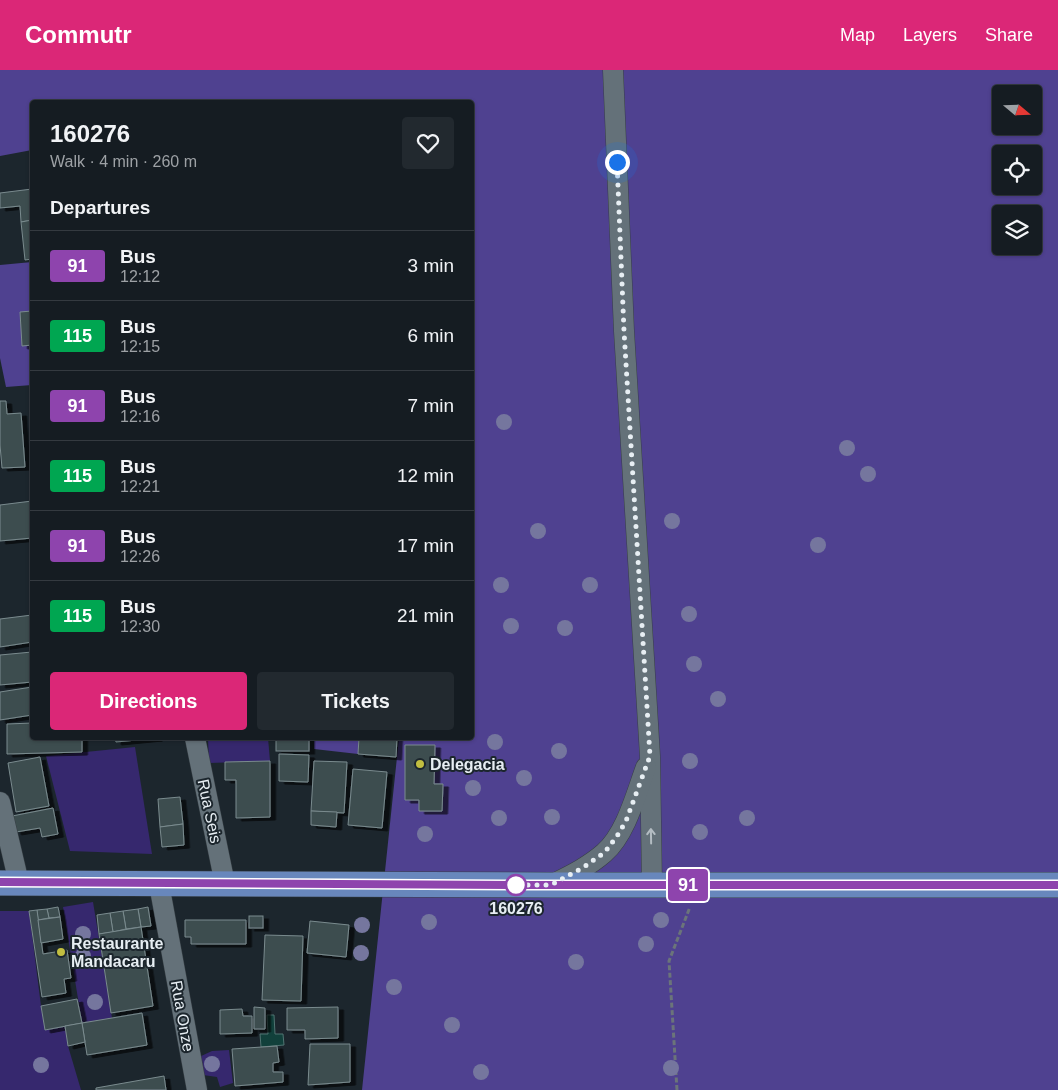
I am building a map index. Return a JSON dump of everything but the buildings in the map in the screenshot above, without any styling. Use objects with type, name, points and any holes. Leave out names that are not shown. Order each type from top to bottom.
[{"type":"main road","points":[[9,883],[1058,885]]},
{"type":"street","points":[[613,70],[624,331],[650,756],[652,885]]},
{"type":"street","name":"Rua Seis","points":[[195,740],[225,884]]},
{"type":"street","points":[[551,885],[584,867],[605,852],[626,821],[650,756]]},
{"type":"street","points":[[0,802],[9,883]]},
{"type":"street","name":"Rua Onze","points":[[159,884],[197,1090]]},
{"type":"path","points":[[677,1090],[668,961],[692,904]]},
{"type":"shaded area","points":[[0,70],[1058,70],[1058,1090],[362,1090],[399,740],[474,740],[474,100],[30,100],[30,150],[0,156]]},
{"type":"shaded area","points":[[30,262],[30,385],[6,387],[0,358],[0,265]]},
{"type":"shaded area","points":[[208,740],[268,740],[270,761],[209,763]]},
{"type":"shaded area","points":[[314,740],[359,740],[358,754],[314,749]]},
{"type":"shaded area","points":[[135,747],[152,854],[70,851],[46,756]]},
{"type":"shaded area","points":[[93,902],[112,1018],[82,1023],[63,907]]},
{"type":"shaded area","points":[[0,911],[29,911],[45,1030],[65,1026],[68,1046],[81,1090],[0,1090]]},
{"type":"shaded area","points":[[267,1015],[274,1015],[275,1034],[283,1034],[284,1045],[261,1047],[260,1034],[268,1034]]},
{"type":"shaded area","points":[[229,1050],[233,1083],[220,1087],[217,1077],[203,1075],[199,1057],[212,1051]]},
{"type":"bus line","name":"91","points":[[0,882],[513,885],[1058,885]]},
{"type":"place","name":"Delegacia","points":[[420,764]]},
{"type":"place","name":"160276","points":[[516,885]]},
{"type":"place","name":"Restaurante Mandacaru","points":[[61,952]]},
{"type":"route","points":[[516,885],[513,885],[551,885],[584,867],[605,852],[626,821],[650,756],[624,331],[617,162]]}]
